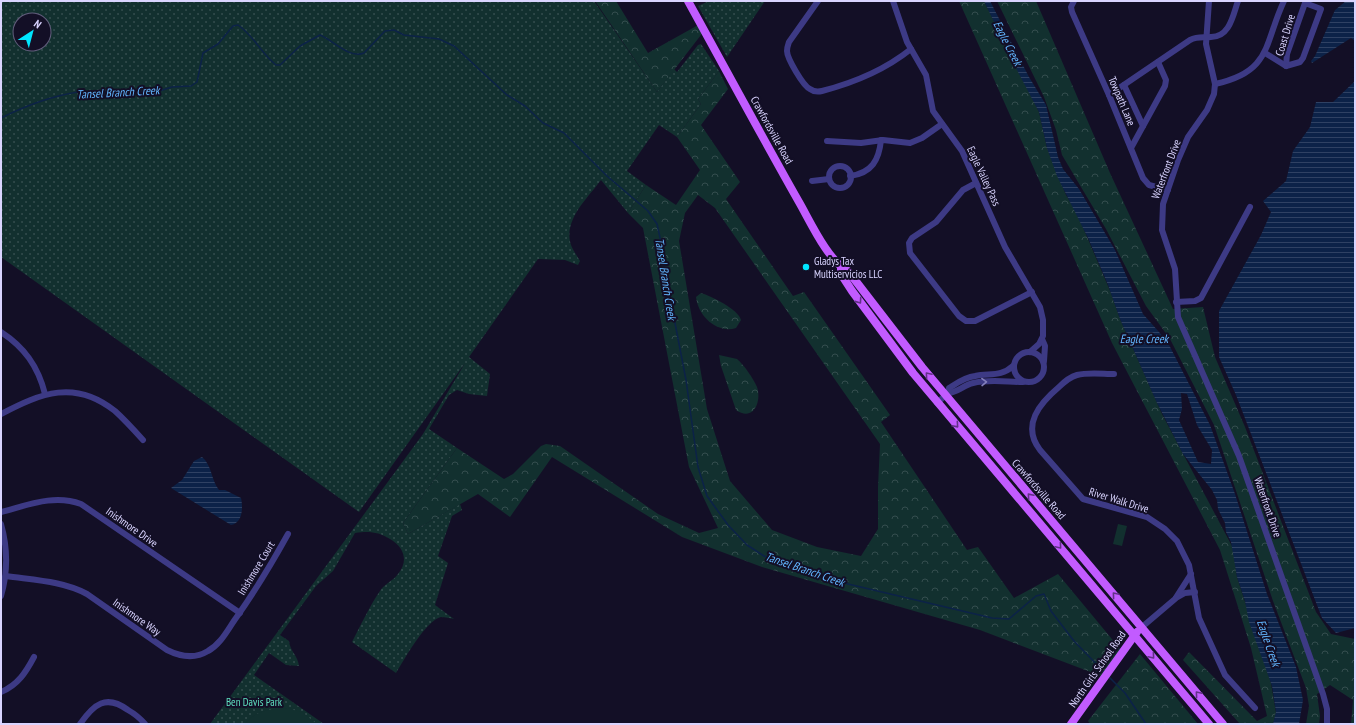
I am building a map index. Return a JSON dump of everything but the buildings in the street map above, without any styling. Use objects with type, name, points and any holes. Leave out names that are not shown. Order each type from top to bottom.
[{"type":"main road","name":"Crawfordsville Road","points":[[688,1],[785,178],[825,246],[841,267],[848,271],[947,394],[1223,724]]},
{"type":"main road","name":"Crawfordsville Road","points":[[841,267],[841,274],[901,359],[1209,724]]},
{"type":"main road","name":"North Girls School Road","points":[[1071,724],[1134,635],[1142,627]]},
{"type":"street","points":[[818,1],[787,47],[789,58],[805,85],[810,89],[818,92],[862,77],[882,67],[911,49]]},
{"type":"street","name":"Eagle Valley Pass","points":[[893,1],[902,31],[926,75],[931,106],[942,124],[962,150],[1008,253],[1032,292],[1042,315],[1044,328],[1042,339],[1045,346],[1044,369],[1040,377],[1034,381],[1027,382]]},
{"type":"street","name":"Waterfront Drive","points":[[1209,1],[1206,36],[1215,84],[1210,105],[1184,145],[1162,209],[1161,225],[1175,269],[1178,317],[1246,475],[1323,694],[1327,709],[1327,724]]},
{"type":"street","points":[[1109,95],[1190,40],[1206,36],[1216,37],[1225,32],[1238,1]]},
{"type":"street","name":"Coast Drive","points":[[1215,84],[1231,80],[1243,74],[1254,66],[1265,53],[1284,1]]},
{"type":"street","name":"Towpath Lane","points":[[1073,3],[1072,12],[1146,182],[1155,187],[1168,190]]},
{"type":"street","name":"Coast Drive","points":[[1265,53],[1286,66],[1300,62],[1303,58],[1321,9],[1305,4],[1287,54],[1286,66]]},
{"type":"street","points":[[1131,148],[1166,80],[1158,62]]},
{"type":"street","points":[[1124,85],[1143,126]]},
{"type":"street","points":[[827,141],[861,143],[881,140],[910,143],[922,138],[942,124]]},
{"type":"street","points":[[850,176],[863,173],[874,165],[880,154],[881,140]]},
{"type":"street","points":[[838,167],[846,169],[850,176],[848,183],[842,188],[833,186],[829,179],[831,171],[838,167]]},
{"type":"street","points":[[812,181],[829,179]]},
{"type":"street","points":[[976,183],[963,190],[936,222],[910,241],[908,248],[911,255],[960,318],[970,322],[1032,292]]},
{"type":"street","points":[[1176,302],[1190,302],[1200,298],[1250,207]]},
{"type":"street","points":[[1,332],[20,346],[29,357],[37,371],[45,394]]},
{"type":"street","points":[[1030,352],[1042,339]]},
{"type":"street","points":[[947,394],[949,388],[966,378],[998,374],[1013,366],[1020,354],[1030,352],[1040,356],[1044,362]]},
{"type":"street","points":[[1013,366],[1016,376],[1027,382]]},
{"type":"street","name":"River Walk Drive","points":[[1114,374],[1076,375],[1069,378],[1038,408],[1033,430],[1035,441],[1040,450],[1083,499],[1142,515],[1165,529],[1180,546],[1191,574],[1199,618],[1225,675],[1255,708]]},
{"type":"street","points":[[937,402],[947,394],[953,393],[967,384],[977,382],[1027,382]]},
{"type":"street","points":[[1,414],[28,400],[45,394],[69,392],[98,400],[115,412],[143,440]]},
{"type":"street","name":"Inishmore Drive","points":[[1,512],[53,499],[65,499],[81,504],[240,613]]},
{"type":"street","points":[[1,524],[4,534],[7,560],[6,576],[1,596]]},
{"type":"street","name":"Inishmore Court","points":[[240,613],[263,578],[288,534]]},
{"type":"street","points":[[1175,599],[1191,574]]},
{"type":"street","name":"Inishmore Way","points":[[6,576],[56,583],[81,591],[167,650],[184,656],[202,654],[215,647],[240,613]]},
{"type":"street","points":[[1142,627],[1175,599],[1185,593],[1194,592]]},
{"type":"street","points":[[1,692],[22,677],[34,656]]},
{"type":"street","points":[[80,724],[93,708],[100,704],[111,702],[122,705],[139,717],[145,724]]},
{"type":"green space","name":"Ben Davis Park","points":[[1,1],[594,1],[657,92],[674,69],[677,72],[698,45],[701,44],[719,71],[698,99],[701,104],[677,137],[659,125],[627,171],[646,185],[628,213],[601,180],[583,202],[573,218],[570,227],[569,236],[571,245],[580,261],[578,265],[565,260],[538,259],[469,357],[490,374],[487,396],[469,394],[457,390],[449,395],[429,429],[457,448],[403,523],[408,534],[460,504],[462,510],[452,516],[438,556],[448,563],[435,605],[454,619],[441,617],[429,625],[416,641],[396,673],[352,642],[376,597],[386,584],[394,579],[398,574],[404,559],[402,550],[399,546],[386,537],[378,533],[355,533],[333,571],[316,586],[280,635],[289,641],[299,666],[286,665],[269,653],[254,675],[324,724],[210,724],[423,434],[465,363],[359,512],[1,257]]},
{"type":"green space","points":[[595,1],[616,1],[648,53],[700,24],[704,31],[657,92]]},
{"type":"green space","points":[[709,1],[765,1],[727,57],[698,6]]},
{"type":"green space","points":[[959,1],[984,1],[1039,112],[1047,148],[1066,195],[1076,211],[1111,293],[1120,319],[1162,414],[1233,548],[1237,577],[1271,683],[1276,713],[1273,724],[1240,724],[1183,660],[1189,652],[1257,721],[1267,716],[1251,648],[1220,550],[1112,343]]},
{"type":"green space","points":[[997,1],[1036,1],[1110,173],[1173,309],[1203,307],[1215,357],[1245,427],[1316,612],[1331,634],[1355,639],[1355,724],[1351,724],[1353,700],[1330,685],[1317,694],[1320,716],[1319,724],[1306,724],[1309,706],[1306,688],[1273,601],[1214,425],[1170,339],[1146,306],[1106,229],[1062,155],[1056,130],[1044,97]]},
{"type":"green space","points":[[719,71],[728,89],[701,125],[740,182],[726,199],[793,296],[804,292],[890,415],[881,422],[967,550],[978,547],[1014,598],[1058,574],[1121,650],[1101,676],[980,630],[762,567],[682,537],[552,457],[510,517],[478,494],[408,534],[403,523],[457,448],[504,479],[513,474],[541,446],[546,444],[560,446],[658,514],[699,533],[718,528],[689,467],[643,228],[628,213],[646,185],[676,205],[700,170],[677,137],[701,104],[698,99]],"holes":[[[698,195],[715,208],[880,444],[878,529],[861,556],[817,547],[772,530],[730,481],[707,409],[679,241],[685,213]]]},
{"type":"green space","points":[[701,293],[730,307],[739,316],[741,320],[736,328],[729,329],[716,326],[705,317],[700,311],[696,297]]},
{"type":"green space","points":[[719,355],[737,359],[745,368],[757,387],[757,404],[755,409],[751,412],[747,414],[736,410],[721,366]]},
{"type":"green space","points":[[1118,524],[1127,526],[1122,546],[1113,544]]},
{"type":"green space","points":[[1140,654],[1198,724],[1090,724],[1088,721]]},
{"type":"green space","points":[[288,708],[303,713],[317,724],[245,724],[249,719],[264,711]]},
{"type":"water","name":"Eagle Creek","points":[[984,1],[990,1],[1029,77],[1046,105],[1058,157],[1063,169],[1079,189],[1115,250],[1143,314],[1167,341],[1210,425],[1235,494],[1267,594],[1296,667],[1303,700],[1299,724],[1273,724],[1276,712],[1272,686],[1249,622],[1245,601],[1237,577],[1231,542],[1226,532],[1225,523],[1218,509],[1217,500],[1212,490],[1183,454],[1157,403],[1120,319],[1108,285],[1088,238],[1057,176],[1047,148],[1039,112]],"holes":[[[1181,393],[1187,394],[1197,425],[1212,450],[1211,464],[1198,462],[1179,420],[1182,409]]]},
{"type":"water","points":[[1346,1],[1355,1],[1355,41],[1351,38],[1312,63],[1311,61],[1315,56],[1335,10]]},
{"type":"water","points":[[1355,81],[1355,628],[1336,633],[1322,618],[1236,395],[1219,357],[1219,311],[1261,235],[1271,212],[1263,201],[1286,181],[1293,151],[1310,127],[1316,102],[1333,102]]},
{"type":"water","points":[[202,457],[208,464],[214,482],[219,490],[225,490],[241,498],[241,514],[240,518],[235,524],[231,525],[171,488],[182,480],[194,461]]},
{"type":"waterway","name":"Tansel Branch Creek","points":[[1,118],[39,102],[78,92],[156,92],[172,87],[191,86],[197,82],[203,53],[218,44],[233,26],[238,25],[249,34],[276,65],[280,65],[300,46],[320,35],[341,48],[358,54],[364,53],[385,31],[394,30],[404,35],[439,39],[454,46],[507,95],[525,106],[543,123],[564,133],[607,176],[648,211],[657,224],[686,380],[698,467],[707,496],[728,525],[747,545],[764,556],[848,584],[992,618],[1009,619],[1036,596],[1044,594],[1051,611],[1074,641],[1105,673]]},
{"type":"waterway","name":"Tansel Branch Creek","points":[[1109,677],[1125,693],[1146,724]]},
{"type":"place","name":"Gladys Tax Multiservicios LLC","points":[[806,267]]}]
